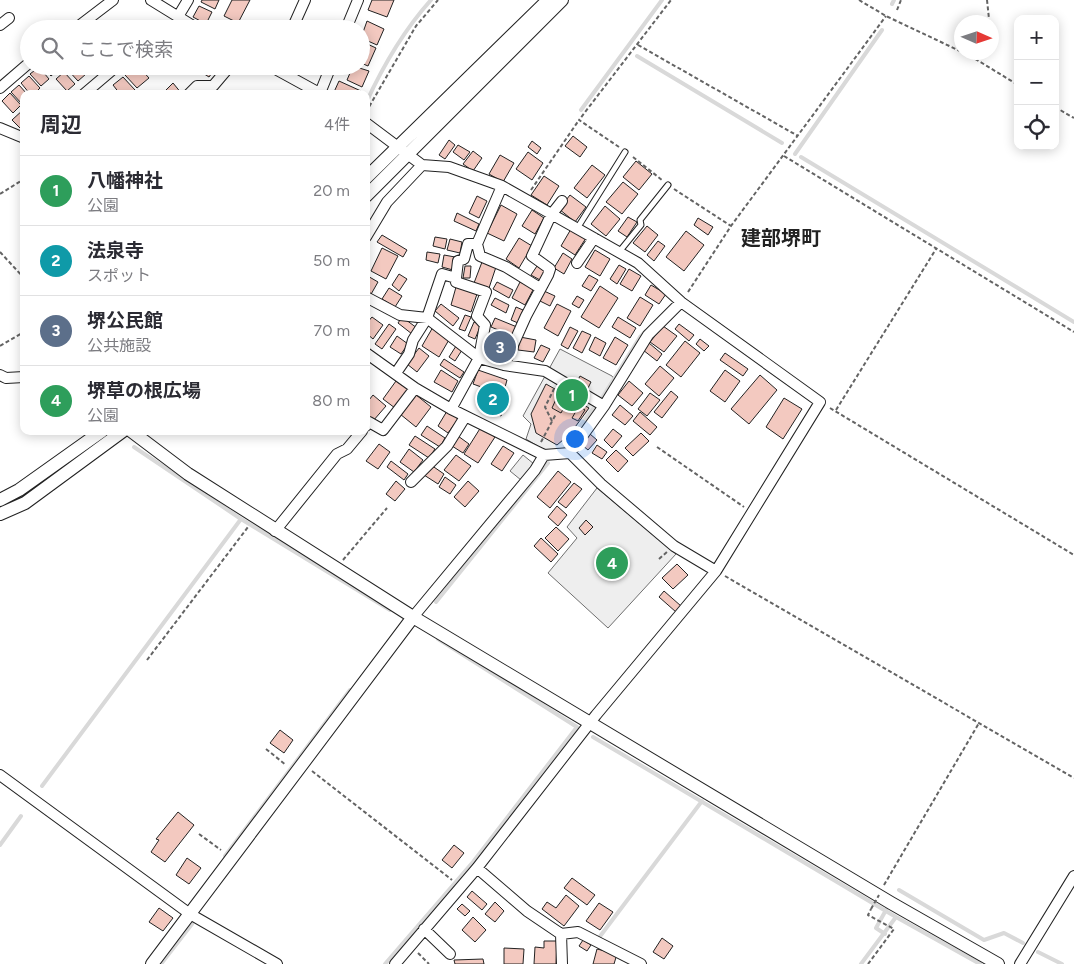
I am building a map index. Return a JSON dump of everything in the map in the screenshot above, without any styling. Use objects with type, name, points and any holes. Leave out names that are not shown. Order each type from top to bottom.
[{"type":"street","points":[[86,20],[113,0]]},
{"type":"street","points":[[151,0],[179,15],[184,20]]},
{"type":"street","points":[[179,15],[188,0]]},
{"type":"street","points":[[296,20],[305,0]]},
{"type":"street","points":[[350,20],[358,0]]},
{"type":"street","points":[[370,191],[404,151],[548,0]]},
{"type":"street","points":[[370,175],[404,151],[562,0]]},
{"type":"street","points":[[0,25],[9,18]]},
{"type":"street","points":[[0,88],[20,71]]},
{"type":"street","points":[[89,90],[106,75]]},
{"type":"street","points":[[194,90],[198,86],[213,86],[222,75]]},
{"type":"street","points":[[288,75],[315,90]]},
{"type":"street","points":[[322,90],[328,75]]},
{"type":"street","points":[[370,126],[422,165],[450,167],[502,186],[551,215],[578,227],[638,263],[681,302],[820,402],[716,571],[590,722],[477,868],[395,964]]},
{"type":"street","points":[[0,128],[20,136]]},
{"type":"street","points":[[370,230],[387,202],[422,165]]},
{"type":"street","points":[[502,186],[476,244],[480,256],[506,267],[540,288]]},
{"type":"street","points":[[504,365],[550,269],[532,256],[551,215],[562,201]]},
{"type":"street","points":[[577,263],[594,238]]},
{"type":"street","points":[[451,409],[480,358],[485,325],[477,316],[486,292],[456,282],[458,261],[464,259],[468,244],[476,244]]},
{"type":"street","points":[[396,373],[409,354],[413,340],[427,318],[442,274],[456,278]]},
{"type":"street","points":[[370,299],[400,315],[427,318],[480,358],[504,365],[545,370],[558,380],[604,406]]},
{"type":"street","points":[[570,453],[604,406],[648,335],[681,302]]},
{"type":"street","points":[[370,357],[415,388],[465,417],[540,453],[570,453],[601,484],[674,546],[716,571]]},
{"type":"street","points":[[0,375],[6,378],[20,378]]},
{"type":"street","points":[[370,423],[383,430],[415,388]]},
{"type":"street","points":[[411,482],[447,446],[465,417]]},
{"type":"street","points":[[0,500],[19,490],[96,435]]},
{"type":"street","points":[[0,514],[25,503],[117,435]]},
{"type":"street","points":[[136,435],[188,474],[413,617],[891,903],[998,964]]},
{"type":"street","points":[[275,531],[337,454],[347,450],[359,435]]},
{"type":"street","points":[[152,964],[413,617],[535,470],[540,453]]},
{"type":"street","points":[[0,776],[190,914],[277,964]]},
{"type":"street","points":[[477,868],[527,911],[561,934],[578,932],[641,964]]},
{"type":"street","points":[[1020,964],[1074,876]]},
{"type":"street","points":[[424,930],[450,954]]},
{"type":"street","points":[[561,934],[562,964]]},
{"type":"lane","points":[[578,227],[625,152]]},
{"type":"lane","points":[[619,252],[641,225],[640,220],[668,185]]},
{"type":"path","points":[[370,105],[416,26],[438,0]]},
{"type":"path","points":[[524,200],[578,120],[671,0]]},
{"type":"path","points":[[860,0],[886,16],[954,48]]},
{"type":"path","points":[[897,10],[901,0]]},
{"type":"path","points":[[987,0],[989,15]]},
{"type":"path","points":[[681,302],[731,226],[886,16]]},
{"type":"path","points":[[638,44],[798,136]]},
{"type":"path","points":[[977,60],[1014,83]]},
{"type":"path","points":[[1059,109],[1074,118]]},
{"type":"path","points":[[578,120],[625,152],[668,185],[731,226]]},
{"type":"path","points":[[784,156],[1074,332]]},
{"type":"path","points":[[0,194],[20,182]]},
{"type":"path","points":[[835,411],[936,249]]},
{"type":"path","points":[[0,252],[20,274]]},
{"type":"path","points":[[0,346],[20,334]]},
{"type":"path","points":[[552,421],[545,407],[558,380]]},
{"type":"path","points":[[820,402],[1074,555]]},
{"type":"path","points":[[540,453],[556,414]]},
{"type":"path","points":[[657,447],[752,513]]},
{"type":"path","points":[[337,568],[387,508]]},
{"type":"path","points":[[147,660],[248,527]]},
{"type":"path","points":[[716,571],[1074,778]]},
{"type":"path","points":[[883,887],[979,723]]},
{"type":"path","points":[[266,749],[299,768],[448,876]]},
{"type":"path","points":[[199,834],[223,852]]},
{"type":"path","points":[[868,964],[894,929],[868,915],[879,895]]},
{"type":"path","points":[[411,946],[429,964]]},
{"type":"shaded area","points":[[560,349],[612,376],[616,382],[568,450],[546,451],[526,439],[531,424],[523,416]]},
{"type":"shaded area","points":[[523,455],[534,464],[521,480],[510,471]]},
{"type":"shaded area","points":[[597,488],[676,554],[608,628],[548,573],[577,538],[567,527]]},
{"type":"building","points":[[202,0],[219,0],[215,9],[201,2]]},
{"type":"building","points":[[232,0],[250,0],[240,20],[232,20],[224,16]]},
{"type":"building","points":[[372,0],[394,0],[387,17],[368,10]]},
{"type":"building","points":[[199,6],[212,12],[208,20],[199,20],[193,17]]},
{"type":"building","points":[[370,22],[384,29],[377,45],[370,42]]},
{"type":"building","points":[[370,45],[376,48],[370,62]]},
{"type":"building","points":[[31,75],[46,75],[49,79],[41,86]]},
{"type":"building","points":[[61,75],[67,75],[75,84],[66,90],[56,79]]},
{"type":"building","points":[[72,75],[85,75],[78,81]]},
{"type":"building","points":[[125,75],[146,75],[149,78],[137,88]]},
{"type":"building","points":[[349,75],[367,75],[362,87],[347,80]]},
{"type":"building","points":[[29,76],[40,88],[38,90],[27,90],[21,83]]},
{"type":"building","points":[[123,77],[135,90],[117,90],[113,85]]},
{"type":"building","points":[[339,81],[359,90],[335,90]]},
{"type":"building","points":[[173,83],[179,90],[166,90]]},
{"type":"building","points":[[19,85],[23,90],[20,90],[20,102],[11,92]]},
{"type":"building","points":[[10,93],[20,106],[13,113],[2,101]]},
{"type":"building","points":[[20,113],[20,128],[12,120]]},
{"type":"building","points":[[573,136],[587,147],[580,157],[565,146]]},
{"type":"building","points":[[449,140],[455,145],[445,159],[439,155]]},
{"type":"building","points":[[532,141],[541,148],[537,154],[528,147]]},
{"type":"building","points":[[458,145],[470,152],[464,160],[453,152]]},
{"type":"building","points":[[473,151],[482,158],[473,171],[463,164]]},
{"type":"building","points":[[528,152],[543,163],[532,180],[516,169]]},
{"type":"building","points":[[500,155],[514,163],[503,182],[489,174]]},
{"type":"building","points":[[636,161],[652,174],[639,190],[623,177]]},
{"type":"building","points":[[592,165],[605,175],[587,198],[574,188]]},
{"type":"building","points":[[544,176],[559,186],[547,205],[531,195]]},
{"type":"building","points":[[623,182],[638,194],[622,214],[606,202]]},
{"type":"building","points":[[570,195],[586,207],[575,222],[559,209]]},
{"type":"building","points":[[477,196],[487,201],[479,218],[469,213]]},
{"type":"building","points":[[501,205],[517,214],[504,241],[487,233]]},
{"type":"building","points":[[605,206],[620,219],[606,236],[591,224]]},
{"type":"building","points":[[532,210],[544,218],[535,234],[522,226]]},
{"type":"building","points":[[457,213],[479,224],[476,231],[454,221]]},
{"type":"building","points":[[628,217],[637,222],[627,237],[618,231]]},
{"type":"building","points":[[698,218],[713,227],[708,235],[694,225]]},
{"type":"building","points":[[647,226],[658,235],[645,252],[633,243]]},
{"type":"building","points":[[571,229],[586,238],[575,255],[561,246]]},
{"type":"building","points":[[686,231],[704,245],[684,271],[666,257]]},
{"type":"building","points":[[382,235],[407,250],[403,257],[377,242]]},
{"type":"building","points":[[435,237],[447,239],[445,249],[433,246]]},
{"type":"building","points":[[519,238],[532,246],[519,268],[506,259]]},
{"type":"building","points":[[450,239],[462,242],[460,253],[447,250]]},
{"type":"building","points":[[658,241],[665,246],[654,261],[647,255]]},
{"type":"building","points":[[382,248],[398,256],[386,279],[371,271]]},
{"type":"building","points":[[595,250],[610,259],[600,276],[585,267]]},
{"type":"building","points":[[427,252],[440,254],[438,263],[426,260]]},
{"type":"building","points":[[563,253],[572,259],[564,274],[554,268]]},
{"type":"building","points":[[444,255],[455,257],[453,270],[442,267]]},
{"type":"building","points":[[482,262],[496,267],[489,288],[474,283]]},
{"type":"building","points":[[619,265],[626,269],[617,284],[610,279]]},
{"type":"building","points":[[465,266],[471,266],[470,278],[463,278]]},
{"type":"building","points":[[537,266],[545,271],[540,280],[531,275]]},
{"type":"building","points":[[629,269],[641,276],[632,291],[620,284]]},
{"type":"building","points":[[399,274],[407,279],[399,291],[392,285]]},
{"type":"building","points":[[589,275],[598,280],[591,291],[582,286]]},
{"type":"building","points":[[370,277],[378,282],[370,296]]},
{"type":"building","points":[[497,282],[513,290],[509,298],[493,289]]},
{"type":"building","points":[[520,282],[534,288],[525,305],[512,298]]},
{"type":"building","points":[[651,285],[666,294],[659,304],[645,295]]},
{"type":"building","points":[[600,286],[618,298],[599,328],[581,317]]},
{"type":"building","points":[[456,287],[477,294],[471,312],[451,305]]},
{"type":"building","points":[[389,288],[402,296],[395,307],[382,299]]},
{"type":"building","points":[[544,291],[555,296],[550,306],[540,301]]},
{"type":"building","points":[[577,296],[584,300],[579,308],[572,304]]},
{"type":"building","points":[[640,297],[653,305],[640,326],[627,318]]},
{"type":"building","points":[[495,298],[509,305],[506,313],[491,305]]},
{"type":"building","points":[[441,304],[459,318],[453,326],[435,311]]},
{"type":"building","points":[[557,304],[571,311],[558,336],[544,328]]},
{"type":"building","points":[[516,307],[523,310],[518,323],[511,320]]},
{"type":"building","points":[[465,315],[471,317],[465,331],[459,329]]},
{"type":"building","points":[[372,317],[383,325],[373,339],[370,336],[370,319]]},
{"type":"building","points":[[402,317],[417,328],[412,334],[398,323]]},
{"type":"building","points":[[618,317],[636,328],[630,338],[612,327]]},
{"type":"building","points":[[495,318],[517,327],[513,336],[491,327]]},
{"type":"building","points":[[474,322],[481,325],[475,339],[468,336]]},
{"type":"building","points":[[389,324],[396,329],[382,349],[375,344]]},
{"type":"building","points":[[679,324],[694,335],[689,341],[675,329]]},
{"type":"building","points":[[663,326],[677,336],[664,352],[650,342]]},
{"type":"building","points":[[433,327],[450,338],[439,357],[422,346]]},
{"type":"building","points":[[570,327],[578,331],[568,349],[561,345]]},
{"type":"building","points":[[582,331],[591,335],[582,353],[573,348]]},
{"type":"building","points":[[490,333],[511,343],[503,361],[493,356],[495,350],[485,345]]},
{"type":"building","points":[[397,336],[408,344],[401,354],[390,347]]},
{"type":"building","points":[[520,337],[536,340],[534,352],[518,350]]},
{"type":"building","points":[[595,337],[606,343],[600,356],[589,350]]},
{"type":"building","points":[[615,337],[628,345],[616,365],[603,358]]},
{"type":"building","points":[[700,339],[709,346],[704,351],[696,344]]},
{"type":"building","points":[[685,341],[700,353],[681,377],[666,365]]},
{"type":"building","points":[[649,343],[662,354],[657,361],[643,350]]},
{"type":"building","points":[[541,345],[550,349],[543,362],[534,358]]},
{"type":"building","points":[[456,346],[462,350],[455,361],[449,357]]},
{"type":"building","points":[[419,348],[429,356],[417,372],[407,364]]},
{"type":"building","points":[[725,353],[748,369],[743,376],[720,360]]},
{"type":"building","points":[[444,359],[464,372],[460,378],[440,365]]},
{"type":"building","points":[[660,366],[674,378],[659,396],[645,384]]},
{"type":"building","points":[[441,370],[458,381],[452,392],[434,382]]},
{"type":"building","points":[[478,370],[507,380],[504,391],[509,393],[501,416],[477,405],[484,388],[473,384]]},
{"type":"building","points":[[725,370],[740,381],[725,402],[710,391]]},
{"type":"building","points":[[760,375],[777,390],[749,424],[731,409]]},
{"type":"building","points":[[580,376],[591,382],[587,390],[576,384]]},
{"type":"building","points":[[396,381],[409,390],[395,408],[383,399]]},
{"type":"building","points":[[629,381],[643,393],[632,406],[618,395]]},
{"type":"building","points":[[546,384],[589,408],[570,434],[557,445],[536,433],[531,414]]},
{"type":"building","points":[[671,391],[678,397],[662,418],[654,412]]},
{"type":"building","points":[[650,393],[660,400],[647,416],[638,409]]},
{"type":"building","points":[[415,394],[431,407],[416,427],[400,414]]},
{"type":"building","points":[[373,395],[386,406],[373,421],[370,418],[370,399]]},
{"type":"building","points":[[558,395],[568,400],[561,413],[552,408]]},
{"type":"building","points":[[784,398],[802,409],[783,439],[766,427]]},
{"type":"building","points":[[620,405],[633,416],[625,425],[612,415]]},
{"type":"building","points":[[579,406],[585,410],[578,421],[572,418]]},
{"type":"building","points":[[447,411],[458,419],[448,433],[438,426]]},
{"type":"building","points":[[640,412],[657,427],[650,435],[633,421]]},
{"type":"building","points":[[427,426],[445,438],[440,447],[421,435]]},
{"type":"building","points":[[481,427],[495,437],[478,463],[464,454]]},
{"type":"building","points":[[613,429],[622,436],[612,448],[604,440]]},
{"type":"building","points":[[641,433],[649,441],[633,456],[625,448]]},
{"type":"building","points":[[590,434],[597,440],[588,450],[582,445]]},
{"type":"building","points":[[415,436],[435,449],[429,458],[409,445]]},
{"type":"building","points":[[458,436],[469,444],[463,453],[452,446]]},
{"type":"building","points":[[379,444],[390,452],[378,469],[366,461]]},
{"type":"building","points":[[597,445],[607,452],[602,459],[592,453]]},
{"type":"building","points":[[503,446],[514,453],[502,471],[491,464]]},
{"type":"building","points":[[409,449],[423,460],[414,472],[400,462]]},
{"type":"building","points":[[616,450],[628,461],[618,472],[606,460]]},
{"type":"building","points":[[456,455],[471,466],[459,481],[444,470]]},
{"type":"building","points":[[391,461],[408,474],[404,480],[387,467]]},
{"type":"building","points":[[431,465],[444,474],[438,484],[424,475]]},
{"type":"building","points":[[558,471],[571,482],[550,508],[537,497]]},
{"type":"building","points":[[445,477],[456,485],[450,494],[439,487]]},
{"type":"building","points":[[396,481],[405,489],[395,501],[386,494]]},
{"type":"building","points":[[468,481],[479,491],[465,507],[454,497]]},
{"type":"building","points":[[574,483],[582,489],[566,508],[558,502]]},
{"type":"building","points":[[557,506],[567,515],[558,526],[548,517]]},
{"type":"building","points":[[586,520],[593,527],[585,535],[579,528]]},
{"type":"building","points":[[556,527],[569,539],[558,551],[545,538]]},
{"type":"building","points":[[541,538],[558,554],[551,562],[534,546]]},
{"type":"building","points":[[677,564],[688,575],[673,589],[662,578]]},
{"type":"building","points":[[664,591],[681,606],[676,612],[659,597]]},
{"type":"building","points":[[280,730],[293,740],[284,753],[270,743]]},
{"type":"building","points":[[178,812],[194,825],[165,862],[151,852],[159,840],[156,839]]},
{"type":"building","points":[[454,845],[464,853],[452,868],[442,860]]},
{"type":"building","points":[[187,858],[201,868],[189,884],[176,875]]},
{"type":"building","points":[[572,878],[595,895],[587,905],[564,888]]},
{"type":"building","points":[[472,891],[487,904],[482,910],[467,897]]},
{"type":"building","points":[[566,895],[579,906],[564,926],[542,909],[547,902],[556,908]]},
{"type":"building","points":[[495,902],[504,911],[495,922],[485,914]]},
{"type":"building","points":[[599,903],[613,912],[600,930],[586,921]]},
{"type":"building","points":[[462,904],[470,911],[465,916],[457,909]]},
{"type":"building","points":[[159,908],[173,918],[163,931],[149,922]]},
{"type":"building","points":[[473,917],[486,930],[475,942],[462,930]]},
{"type":"building","points":[[662,938],[673,946],[664,959],[653,952]]},
{"type":"building","points":[[583,940],[591,945],[587,951],[579,946]]},
{"type":"building","points":[[544,941],[557,941],[556,964],[534,964],[535,947],[544,948]]},
{"type":"building","points":[[504,948],[524,949],[523,964],[504,964]]},
{"type":"building","points":[[597,949],[617,954],[614,964],[593,964]]},
{"type":"building","points":[[483,959],[484,964],[455,964],[454,960]]},
{"type":"waterway","points":[[370,95],[395,49],[431,0]]},
{"type":"waterway","points":[[581,110],[662,0]]},
{"type":"waterway","points":[[892,4],[894,0]]},
{"type":"waterway","points":[[795,154],[882,30]]},
{"type":"waterway","points":[[637,56],[782,143]]},
{"type":"waterway","points":[[801,157],[1074,322]]},
{"type":"waterway","points":[[602,398],[640,337],[646,331]]},
{"type":"waterway","points":[[565,447],[593,409]]},
{"type":"waterway","points":[[134,447],[241,519],[390,610]]},
{"type":"waterway","points":[[436,602],[548,463]]},
{"type":"waterway","points":[[42,786],[241,519]]},
{"type":"waterway","points":[[385,964],[473,862],[577,727],[438,639]]},
{"type":"waterway","points":[[225,856],[350,690]]},
{"type":"waterway","points":[[593,737],[896,917],[980,964]]},
{"type":"waterway","points":[[598,939],[702,801]]},
{"type":"waterway","points":[[0,845],[21,816]]},
{"type":"waterway","points":[[899,890],[984,940],[1004,933],[1023,943]]},
{"type":"waterway","points":[[885,934],[876,928],[886,910]]},
{"type":"waterway","points":[[861,964],[896,917]]},
{"type":"waterway","points":[[161,964],[192,924]]},
{"type":"waterway","points":[[1038,952],[1062,964]]},
{"type":"place","name":"堺公民館","points":[[500,347]]},
{"type":"place","name":"八幡神社","points":[[572,395]]},
{"type":"place","name":"法泉寺","points":[[493,399]]},
{"type":"place","name":"堺草の根広場","points":[[612,563]]},
{"type":"district","name":"建部堺町","points":[[781,238]]}]
